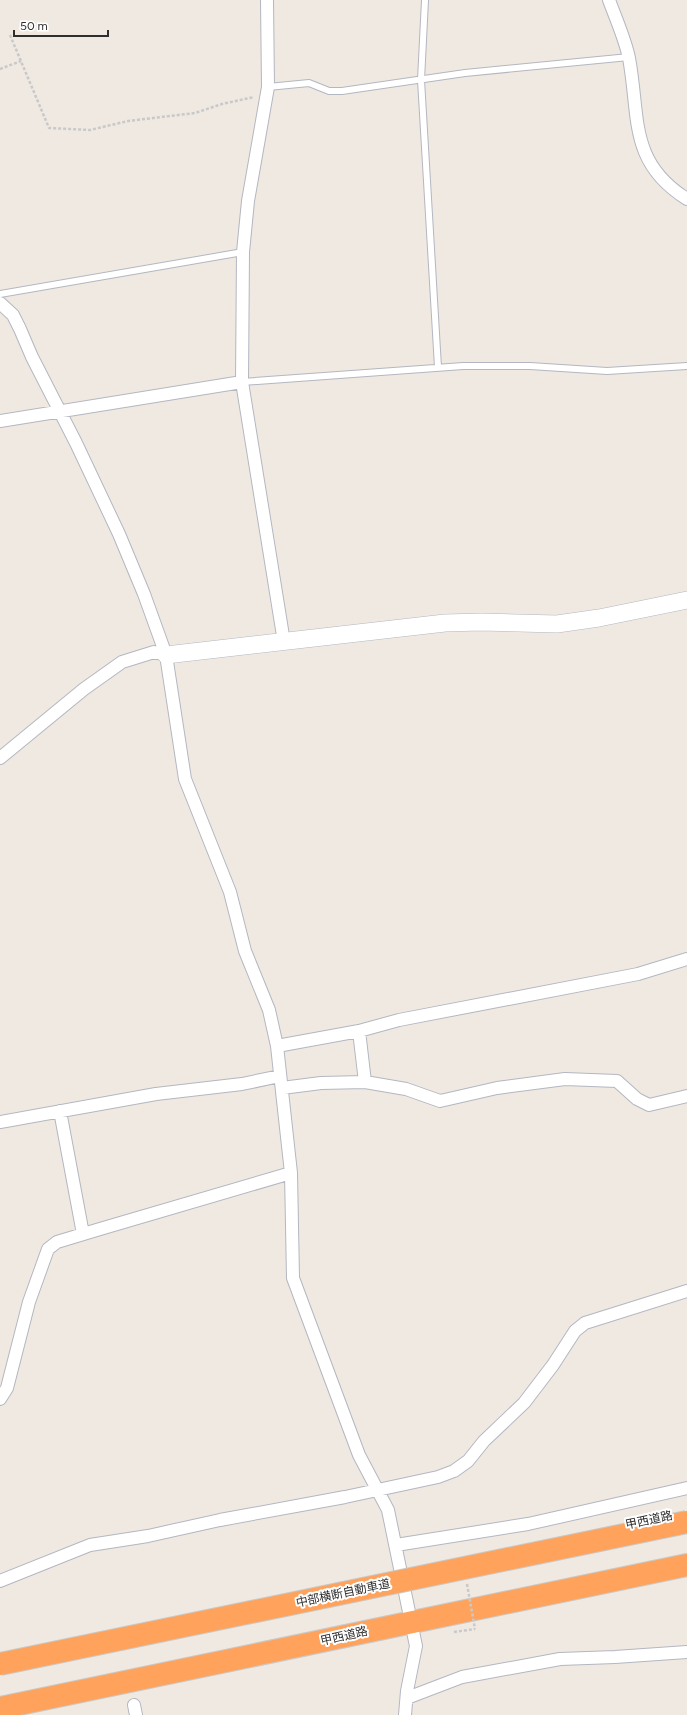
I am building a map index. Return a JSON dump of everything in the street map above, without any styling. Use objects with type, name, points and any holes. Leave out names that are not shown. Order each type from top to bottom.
[{"type":"highway","name":"甲西道路","points":[[0,1654],[401,1573],[687,1512]]},
{"type":"highway","name":"中部横断自動車道","points":[[0,1664],[687,1522]]},
{"type":"highway","name":"中部横断自動車道","points":[[0,1673],[687,1532]]},
{"type":"highway","name":"甲西道路","points":[[0,1708],[309,1644],[412,1621],[687,1565]]},
{"type":"street","points":[[267,0],[267,90],[248,201],[243,252],[242,382],[284,642]]},
{"type":"street","points":[[609,0],[629,57],[638,129],[644,154],[655,170],[674,190],[687,199]]},
{"type":"street","points":[[0,303],[13,315],[119,534],[144,594],[166,656],[185,779],[230,892],[245,951],[269,1010],[277,1046],[291,1173],[293,1278],[359,1455],[388,1510],[416,1646],[405,1715]]},
{"type":"street","points":[[0,421],[242,382]]},
{"type":"street","points":[[0,758],[84,689],[122,662],[154,652],[166,656],[445,623],[481,622],[557,624],[599,618],[687,600]]},
{"type":"street","points":[[277,1046],[359,1031],[399,1020],[638,974],[687,959]]},
{"type":"street","points":[[359,1031],[365,1082]]},
{"type":"street","points":[[0,1122],[156,1094],[242,1084],[280,1076]]},
{"type":"street","points":[[282,1088],[321,1083],[365,1082],[406,1089],[440,1101],[497,1088],[565,1079],[617,1081],[637,1099],[649,1105],[687,1096]]},
{"type":"street","points":[[60,1111],[83,1234]]},
{"type":"street","points":[[0,1399],[7,1388],[29,1302],[48,1248],[56,1242],[291,1173]]},
{"type":"street","points":[[0,1581],[90,1545],[148,1536],[438,1477],[454,1471],[468,1461],[484,1441],[524,1403],[553,1365],[575,1331],[585,1322],[687,1292]]},
{"type":"street","points":[[396,1545],[528,1524],[687,1488]]},
{"type":"street","points":[[407,1698],[462,1677],[560,1659],[687,1652]]},
{"type":"lane","points":[[425,0],[421,80],[438,367]]},
{"type":"lane","points":[[267,90],[309,83],[329,91],[342,91],[465,73],[629,57]]},
{"type":"lane","points":[[0,294],[243,252]]},
{"type":"lane","points":[[242,382],[438,367],[530,366],[607,371],[687,366]]},
{"type":"path","points":[[10,35],[49,128],[90,130],[128,121],[195,113],[267,90]]},
{"type":"path","points":[[0,70],[21,61]]},
{"type":"path","points":[[465,1578],[475,1629]]}]
